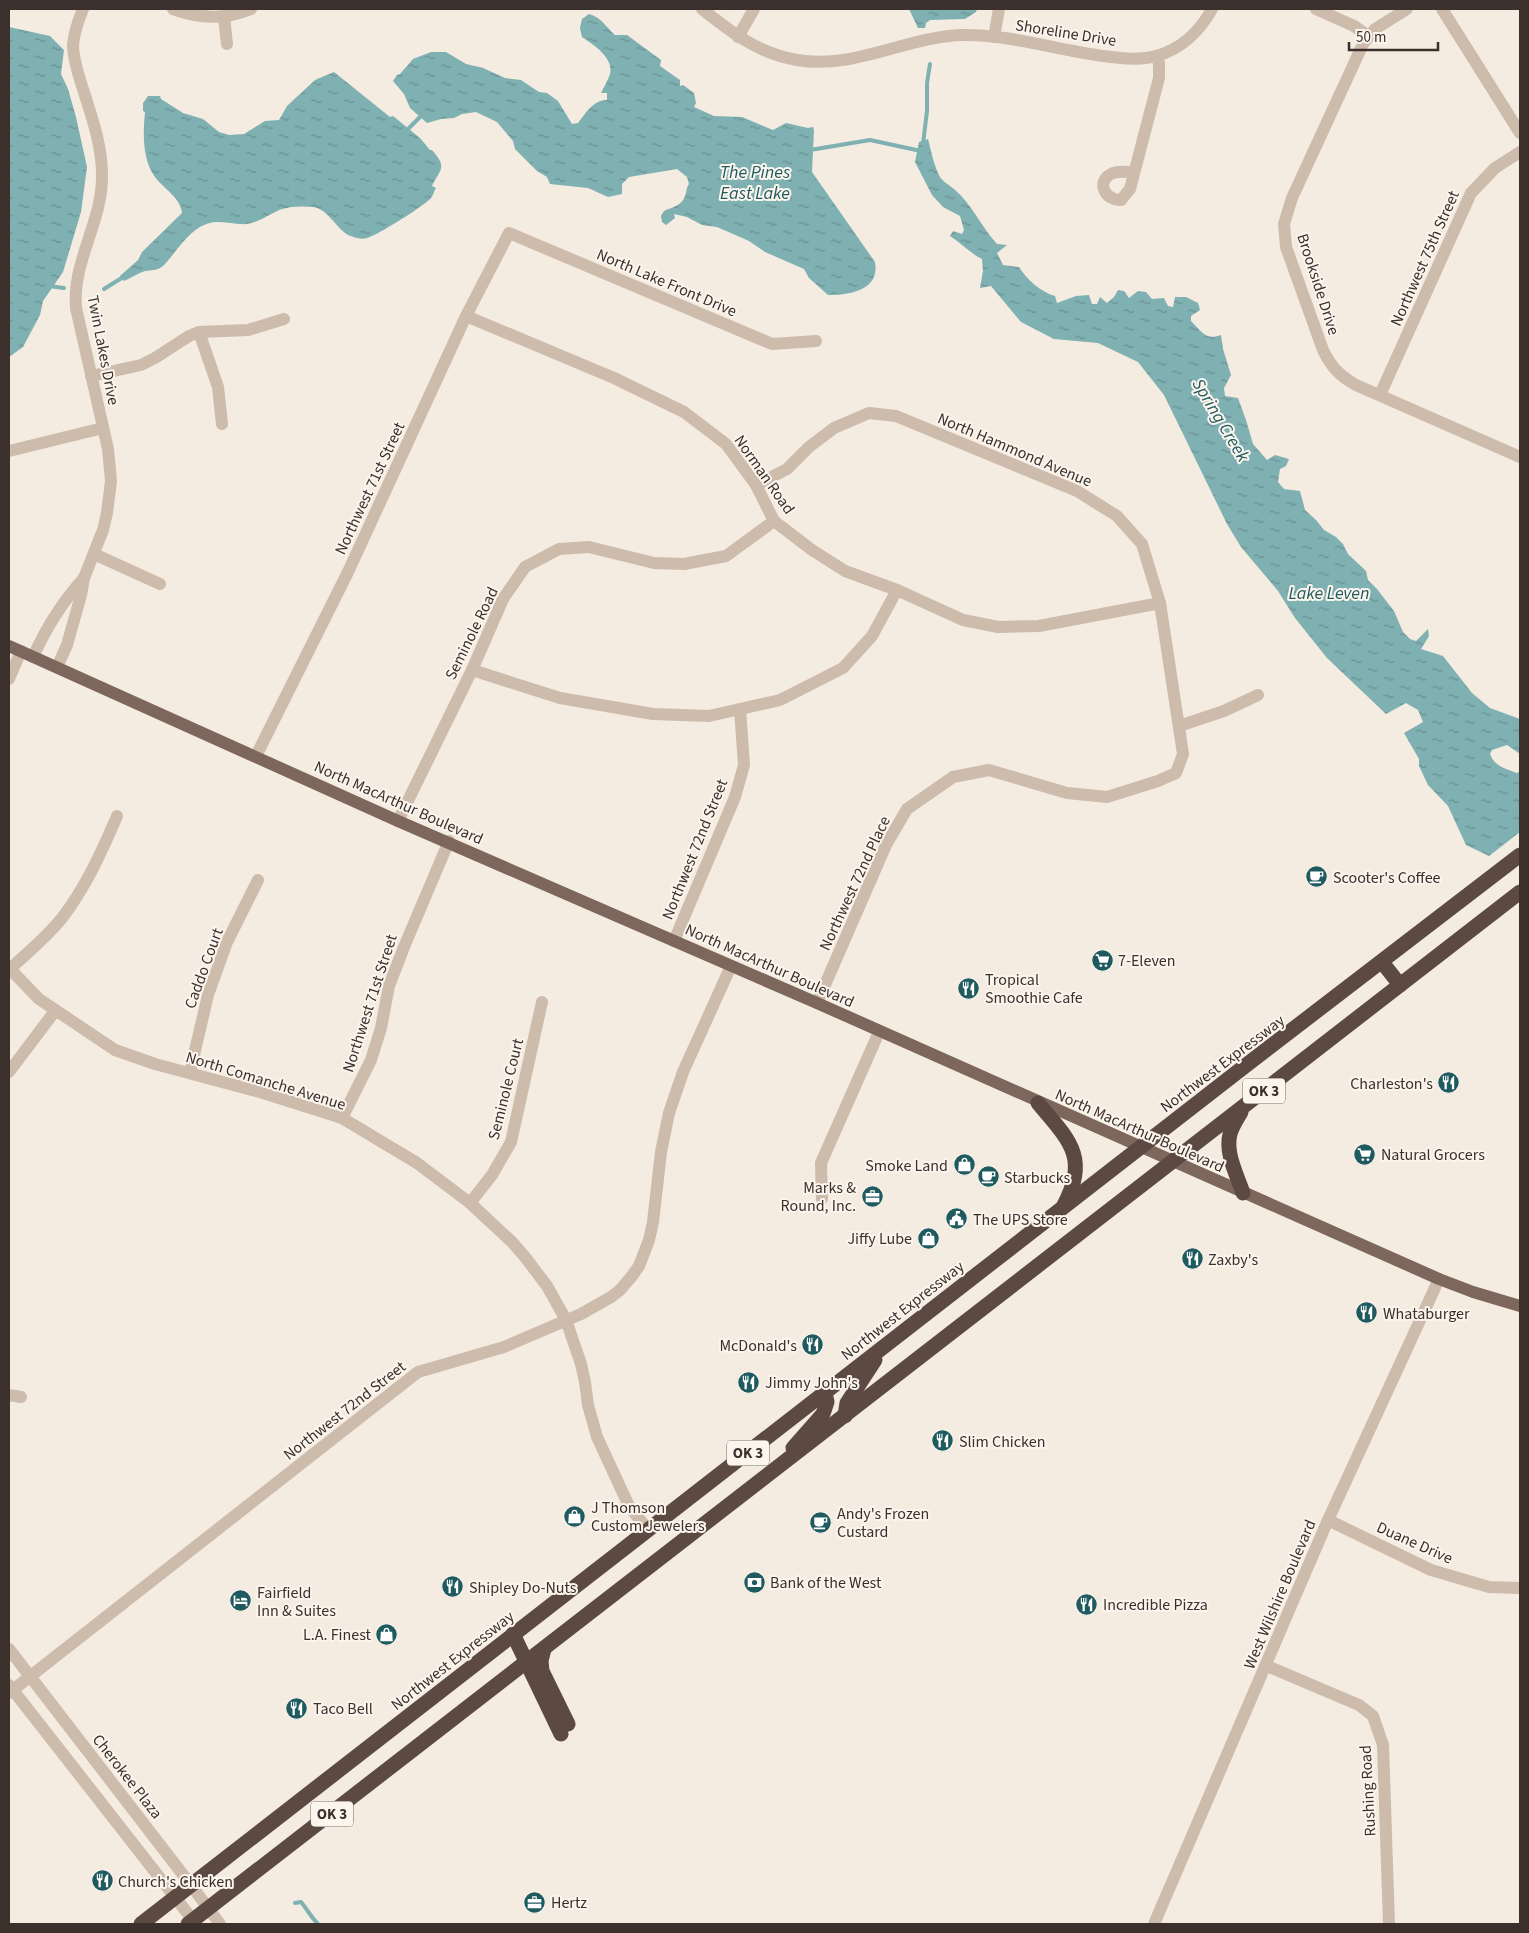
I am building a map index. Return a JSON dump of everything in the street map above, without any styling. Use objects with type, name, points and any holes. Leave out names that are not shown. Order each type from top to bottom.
[{"type":"highway","name":"Northwest Expressway","points":[[141,1924],[512,1634],[1520,855]]},
{"type":"highway","name":"OK 3","points":[[192,1923],[1520,892]]},
{"type":"highway","points":[[1382,962],[1400,985]]},
{"type":"highway","points":[[1038,1103],[1070,1143],[1076,1162],[1074,1181],[1060,1210]]},
{"type":"highway","points":[[1243,1193],[1230,1154],[1229,1142],[1233,1126],[1244,1106]]},
{"type":"highway","points":[[846,1416],[846,1403],[884,1346]]},
{"type":"highway","points":[[778,1467],[823,1414],[827,1402],[825,1393]]},
{"type":"highway","points":[[512,1634],[526,1663],[565,1729],[542,1671],[541,1661],[544,1649]]},
{"type":"main road","name":"North MacArthur Boulevard","points":[[9,646],[398,820],[674,940],[1038,1103],[1439,1279],[1473,1292],[1520,1306]]},
{"type":"street","name":"Twin Lakes Drive","points":[[57,667],[67,645],[84,578],[108,513],[110,496],[110,468],[76,308],[75,295],[79,266],[100,197],[102,175],[100,147],[73,51],[75,34],[83,9]]},
{"type":"street","points":[[173,9],[198,16],[224,17],[251,9]]},
{"type":"street","name":"Shoreline Drive","points":[[702,9],[738,37],[768,52],[786,58],[817,62],[840,60],[961,35],[994,37],[1118,58],[1142,59],[1157,56],[1177,48],[1200,28],[1212,9]]},
{"type":"street","points":[[738,37],[754,9]]},
{"type":"street","points":[[994,37],[999,9]]},
{"type":"street","points":[[1316,9],[1354,26],[1368,36]]},
{"type":"street","name":"Brookside Drive","points":[[1407,9],[1384,22],[1368,36],[1359,52],[1292,198],[1287,211],[1284,236],[1323,350],[1331,365],[1346,380],[1520,457]]},
{"type":"street","points":[[1442,9],[1520,133]]},
{"type":"street","points":[[224,17],[228,44]]},
{"type":"street","points":[[1134,172],[1159,78],[1157,56]]},
{"type":"street","name":"Northwest 75th Street","points":[[1380,395],[1471,193],[1496,168],[1520,152]]},
{"type":"street","name":"Northwest 71st Street","points":[[256,756],[348,572],[466,316],[509,233]]},
{"type":"street","name":"North Lake Front Drive","points":[[509,233],[772,344],[816,341]]},
{"type":"street","name":"Norman Road","points":[[466,316],[614,378],[684,412],[726,444],[756,485],[774,521],[812,550],[845,571],[897,590],[963,620],[998,627],[1039,626],[1160,603]]},
{"type":"street","points":[[91,376],[141,365],[199,332],[248,330],[284,319]]},
{"type":"street","points":[[199,332],[218,387],[222,424]]},
{"type":"street","name":"North Hammond Avenue","points":[[756,485],[787,469],[809,447],[834,428],[869,413],[896,416],[1077,491],[1117,516],[1142,544],[1160,603],[1179,726]]},
{"type":"street","points":[[9,451],[103,428]]},
{"type":"street","name":"Seminole Road","points":[[398,820],[472,670],[503,599],[525,567],[559,549],[589,547],[654,563],[684,564],[726,556],[774,521]]},
{"type":"street","points":[[94,554],[160,584]]},
{"type":"street","points":[[33,657],[44,634],[71,591],[84,578]]},
{"type":"street","points":[[472,670],[560,698],[653,714],[709,716],[780,700],[843,668],[872,636],[897,590]]},
{"type":"street","points":[[9,679],[21,651]]},
{"type":"street","points":[[1179,726],[1224,711],[1258,695]]},
{"type":"street","name":"Northwest 72nd Street","points":[[674,940],[735,797],[744,765],[740,709]]},
{"type":"street","name":"Northwest 72nd Place","points":[[817,1004],[886,845],[907,809],[953,777],[989,770],[1067,793],[1107,797],[1158,781],[1176,772],[1183,754],[1179,726]]},
{"type":"street","points":[[9,969],[62,919],[96,865],[117,816]]},
{"type":"street","name":"Northwest 71st Street","points":[[342,1118],[370,1060],[381,1028],[389,986],[449,841]]},
{"type":"street","name":"Caddo Court","points":[[190,1072],[208,995],[228,942],[258,880]]},
{"type":"street","name":"Northwest 72nd Street","points":[[10,1689],[30,1676],[418,1372],[489,1352],[566,1320],[595,1306],[620,1290],[632,1276],[644,1255],[653,1224],[661,1152],[669,1113],[683,1072],[730,966]]},
{"type":"street","name":"North Comanche Avenue","points":[[9,969],[39,999],[115,1050],[155,1064],[190,1072],[342,1118],[410,1159],[470,1203],[508,1238],[525,1257],[547,1286],[566,1320],[586,1382],[588,1405],[598,1437],[629,1506],[648,1530]]},
{"type":"street","name":"Seminole Court","points":[[470,1203],[492,1175],[511,1142],[542,1002]]},
{"type":"street","points":[[9,1072],[55,1011]]},
{"type":"street","points":[[822,1199],[821,1163],[879,1032]]},
{"type":"street","name":"West Wilshire Boulevard","points":[[1154,1924],[1177,1866],[1267,1666],[1328,1520],[1439,1279]]},
{"type":"street","name":"Duane Drive","points":[[1328,1520],[1431,1570],[1489,1587],[1520,1588]]},
{"type":"street","name":"Cherokee Plaza","points":[[9,1650],[220,1924]]},
{"type":"street","name":"Rushing Road","points":[[1267,1666],[1358,1705],[1373,1716],[1383,1744],[1389,1924]]},
{"type":"street","points":[[10,1689],[175,1898],[192,1923]]},
{"type":"water","points":[[909,9],[977,9],[976,12],[965,19],[930,20],[926,23],[925,28],[918,28]]},
{"type":"water","name":"The Pines East Lake","points":[[589,14],[600,20],[615,35],[627,35],[661,60],[660,66],[680,80],[680,86],[683,85],[694,93],[696,103],[694,107],[714,116],[742,117],[773,130],[786,123],[808,128],[813,127],[812,172],[875,262],[873,279],[868,285],[846,294],[828,295],[809,278],[804,269],[765,252],[749,241],[717,227],[702,225],[687,217],[674,214],[675,218],[666,225],[662,222],[661,216],[664,211],[682,202],[689,184],[687,177],[677,169],[629,177],[622,184],[622,194],[608,197],[588,188],[550,184],[547,177],[537,171],[515,149],[513,141],[497,122],[476,112],[427,123],[410,108],[404,94],[393,81],[413,59],[431,52],[446,52],[466,64],[483,68],[505,78],[521,80],[539,92],[547,93],[558,101],[572,124],[578,123],[594,105],[607,100],[607,93],[601,93],[610,74],[609,63],[606,57],[582,37],[580,28],[582,19]]},
{"type":"water","points":[[9,27],[50,36],[64,50],[61,74],[68,89],[76,117],[87,167],[81,212],[63,272],[43,301],[40,315],[23,347],[9,357]]},
{"type":"water","points":[[334,72],[390,117],[393,116],[420,138],[437,156],[441,168],[432,186],[436,188],[431,198],[400,220],[364,239],[348,235],[323,211],[313,207],[286,208],[247,224],[210,223],[190,235],[161,268],[142,272],[124,281],[120,276],[138,260],[142,252],[182,213],[179,203],[155,177],[148,162],[144,146],[145,112],[143,111],[143,103],[148,96],[160,96],[161,99],[183,113],[203,119],[219,132],[229,135],[244,134],[265,121],[279,120],[287,106],[315,80]]},
{"type":"water","name":"Lake Leven","points":[[928,139],[935,165],[941,178],[966,202],[997,244],[1007,245],[997,253],[1003,265],[1019,267],[1035,285],[1055,296],[1057,303],[1076,296],[1089,295],[1092,304],[1097,304],[1100,297],[1107,303],[1118,290],[1124,291],[1129,298],[1138,291],[1146,292],[1152,299],[1164,298],[1168,306],[1173,307],[1175,297],[1186,297],[1198,303],[1200,310],[1191,316],[1191,321],[1208,336],[1216,337],[1221,335],[1231,375],[1224,388],[1225,396],[1238,398],[1253,444],[1267,460],[1275,455],[1289,459],[1286,466],[1280,469],[1278,482],[1284,489],[1300,491],[1305,510],[1324,530],[1343,544],[1348,554],[1366,571],[1368,580],[1394,611],[1403,632],[1410,639],[1416,641],[1428,629],[1429,636],[1421,649],[1443,656],[1472,693],[1490,708],[1520,719],[1520,754],[1507,745],[1492,750],[1490,754],[1494,761],[1501,766],[1517,773],[1520,771],[1520,832],[1489,856],[1466,845],[1448,806],[1428,785],[1419,766],[1419,759],[1404,733],[1423,722],[1418,710],[1406,703],[1386,714],[1327,658],[1295,618],[1278,591],[1241,547],[1227,524],[1164,395],[1138,362],[1098,343],[1054,339],[1021,322],[991,286],[980,288],[983,271],[982,259],[950,236],[953,231],[962,234],[964,230],[960,216],[943,207],[932,195],[915,162],[919,142]]},
{"type":"waterway","name":"Spring Creek","points":[[923,144],[930,64]]},
{"type":"waterway","points":[[406,131],[422,115]]},
{"type":"waterway","points":[[810,150],[870,140],[921,151]]},
{"type":"waterway","points":[[104,289],[125,276]]},
{"type":"waterway","points":[[49,286],[64,288]]},
{"type":"waterway","points":[[295,1903],[301,1902],[318,1924]]},
{"type":"place","name":"Scooter's Coffee","points":[[1317,877]]},
{"type":"place","name":"7-Eleven","points":[[1102,960]]},
{"type":"place","name":"Tropical Smoothie Cafe","points":[[969,988]]},
{"type":"place","name":"Charleston's","points":[[1449,1083]]},
{"type":"place","name":"Natural Grocers","points":[[1365,1154]]},
{"type":"place","name":"Smoke Land","points":[[964,1165]]},
{"type":"place","name":"Starbucks","points":[[988,1177]]},
{"type":"place","name":"Marks & Round, Inc.","points":[[872,1196]]},
{"type":"place","name":"The UPS Store","points":[[957,1219]]},
{"type":"place","name":"Jiffy Lube","points":[[928,1238]]},
{"type":"place","name":"Zaxby's","points":[[1192,1259]]},
{"type":"place","name":"Whataburger","points":[[1367,1313]]},
{"type":"place","name":"McDonald's","points":[[813,1345]]},
{"type":"place","name":"Jimmy John's","points":[[749,1382]]},
{"type":"place","name":"Slim Chicken","points":[[943,1441]]},
{"type":"place","name":"J Thomson Custom Jewelers","points":[[575,1516]]},
{"type":"place","name":"Andy's Frozen Custard","points":[[821,1522]]},
{"type":"place","name":"Bank of the West","points":[[754,1582]]},
{"type":"place","name":"Shipley Do-Nuts","points":[[453,1587]]},
{"type":"place","name":"Fairfield Inn & Suites","points":[[241,1601]]},
{"type":"place","name":"Incredible Pizza","points":[[1087,1604]]},
{"type":"place","name":"L.A. Finest","points":[[387,1634]]},
{"type":"place","name":"Taco Bell","points":[[297,1708]]},
{"type":"place","name":"Church's Chicken","points":[[102,1881]]},
{"type":"place","name":"Hertz","points":[[535,1902]]}]
